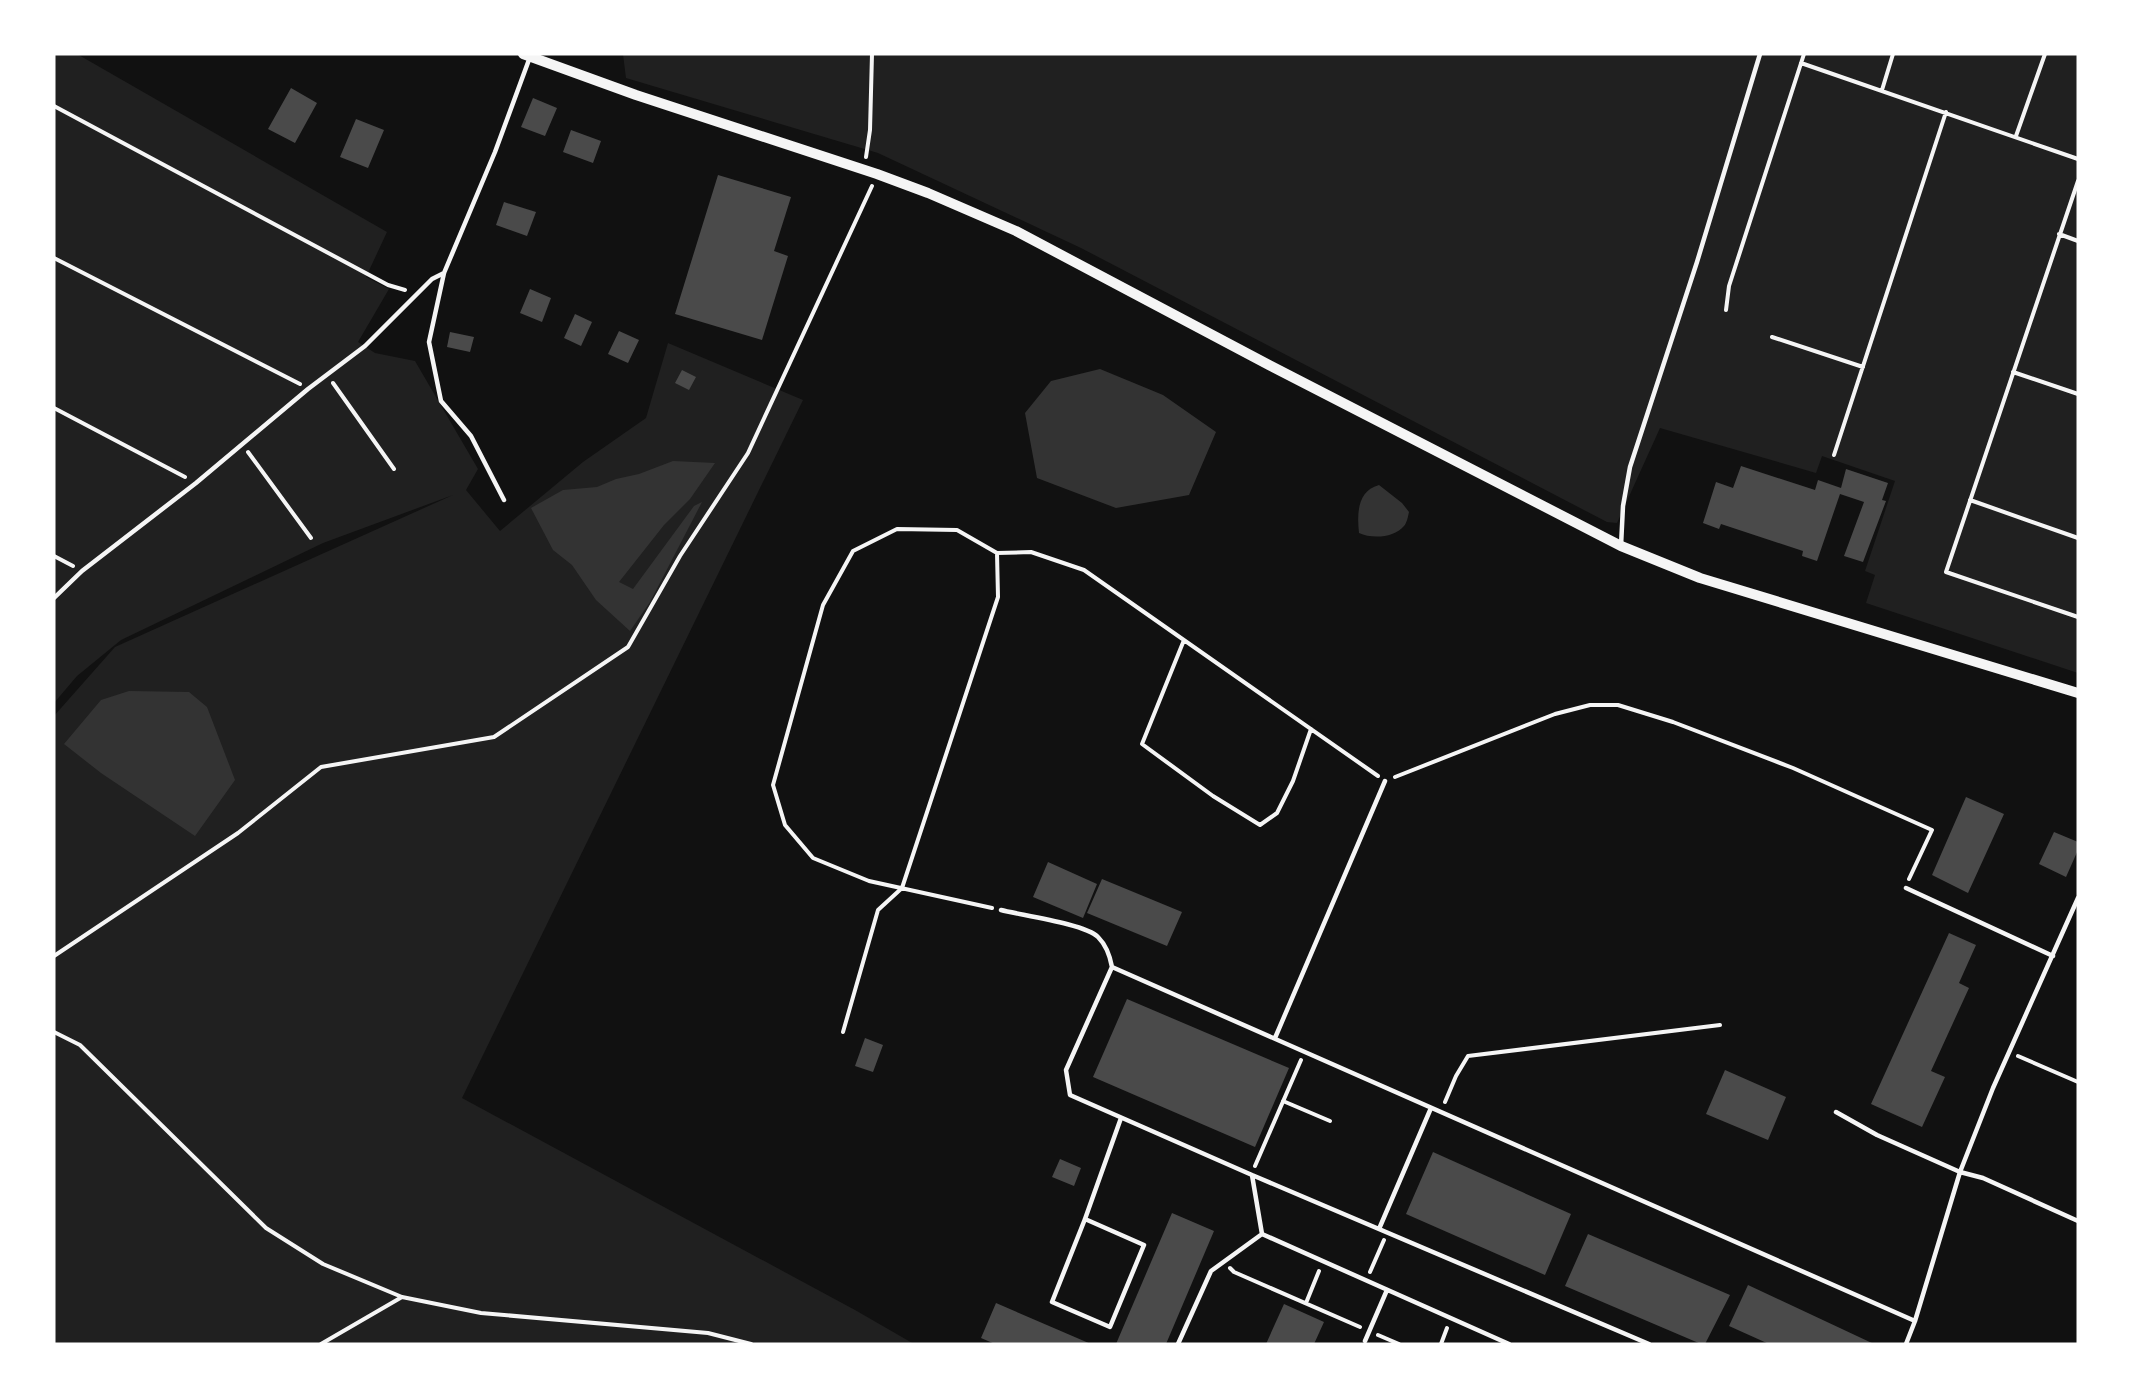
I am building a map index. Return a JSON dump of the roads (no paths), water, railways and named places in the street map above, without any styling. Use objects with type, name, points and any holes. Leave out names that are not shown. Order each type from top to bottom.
[{"type":"street","points":[[527,56],[636,95],[878,174],[1016,231],[1280,371],[1621,546],[1700,578],[2078,693]]},
{"type":"lane","points":[[1621,546],[1623,506],[1630,467],[1697,262],[1760,54]]},
{"type":"lane","points":[[504,500],[471,436],[441,400],[429,342],[444,273],[495,152],[527,56]]},
{"type":"lane","points":[[54,598],[82,571],[196,483],[308,389],[365,346],[432,279],[444,273]]},
{"type":"lane","points":[[1275,1038],[1385,781]]},
{"type":"lane","points":[[1905,888],[2053,956]]},
{"type":"lane","points":[[1906,1344],[1915,1322],[1960,1172],[1993,1088],[2078,898]]},
{"type":"lane","points":[[1001,910],[1070,925],[1096,935],[1109,954],[1112,967],[1066,1070],[1070,1095],[1649,1344]]},
{"type":"lane","points":[[1112,967],[1915,1322]]},
{"type":"lane","points":[[1378,1229],[1431,1108]]},
{"type":"lane","points":[[1836,1112],[1877,1135],[1960,1172],[1983,1178],[2078,1221]]},
{"type":"lane","points":[[1085,1219],[1144,1245],[1110,1327],[1052,1302],[1121,1118]]},
{"type":"lane","points":[[1252,1175],[1262,1234]]},
{"type":"lane","points":[[1178,1344],[1211,1271],[1223,1260],[1262,1234]]},
{"type":"lane","points":[[1262,1234],[1509,1344]]},
{"type":"lane","points":[[1365,1341],[1387,1290]]}]
